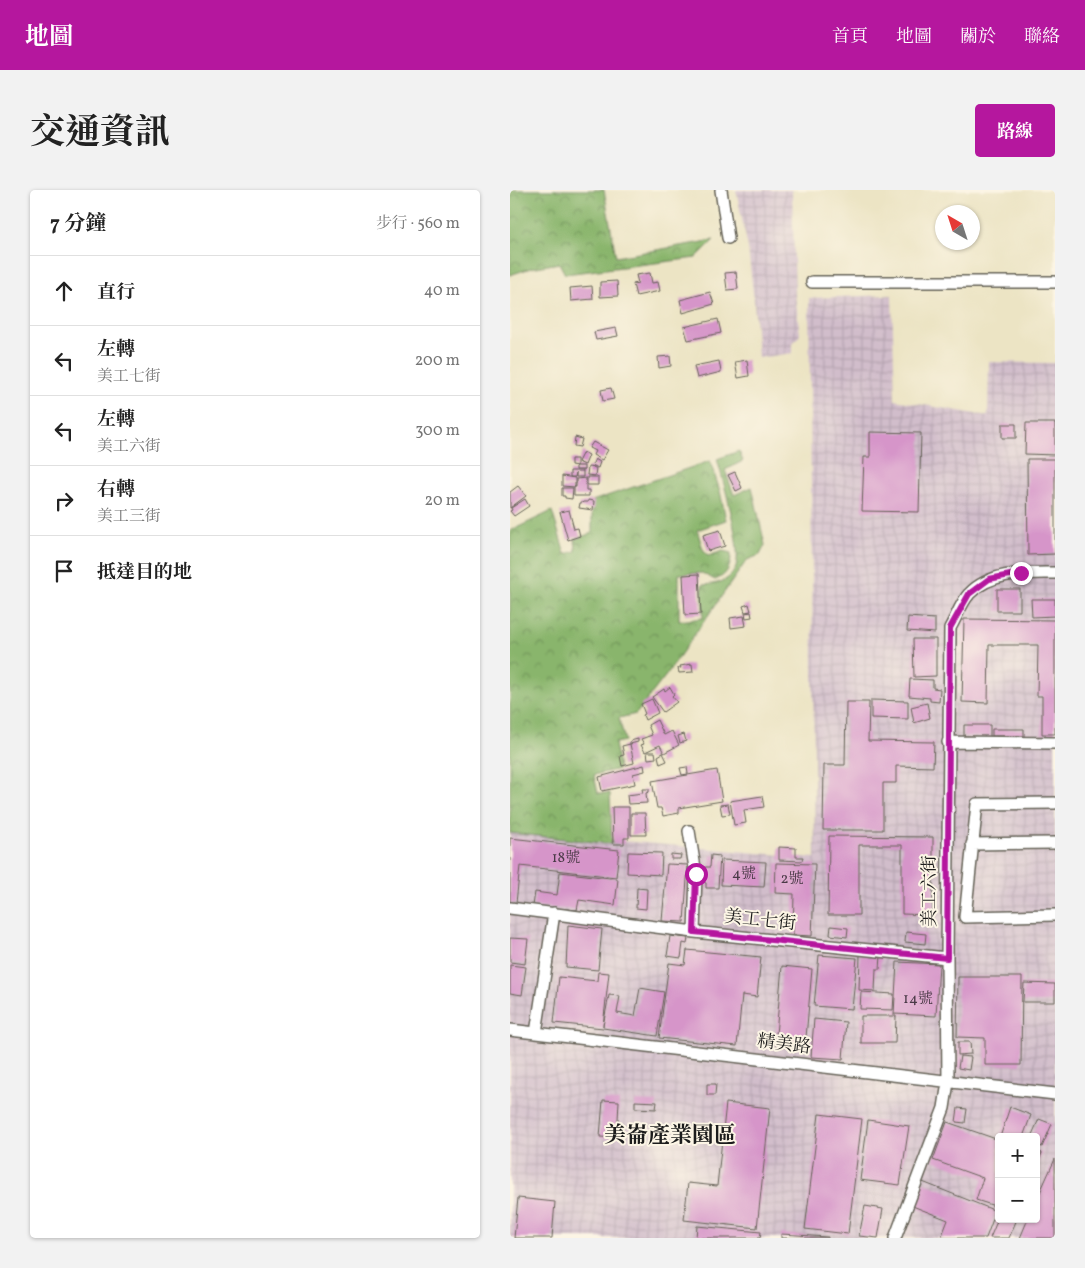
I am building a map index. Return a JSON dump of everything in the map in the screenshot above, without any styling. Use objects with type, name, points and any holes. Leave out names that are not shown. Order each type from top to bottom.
[{"type":"street","points":[[721,190],[728,238]]},
{"type":"street","points":[[812,282],[1055,282]]},
{"type":"street","name":"美工六街","points":[[895,1238],[944,1108],[948,1082],[947,958],[950,628],[969,594],[989,579],[1021,573],[1055,573]]},
{"type":"street","points":[[948,742],[1055,743]]},
{"type":"street","points":[[1055,803],[977,804],[965,917],[1055,915]]},
{"type":"street","points":[[689,832],[696,874],[694,932]]},
{"type":"street","points":[[972,844],[1055,844]]},
{"type":"street","name":"美工七街","points":[[510,908],[694,932],[947,958]]},
{"type":"street","points":[[536,1033],[554,913]]},
{"type":"street","name":"精美路","points":[[510,1030],[1055,1094]]},
{"type":"shaded area","points":[[736,190],[792,190],[795,294],[800,335],[793,343],[793,353],[758,358],[748,248]]},
{"type":"shaded area","name":"美崙產業園區","points":[[892,295],[895,400],[988,416],[989,362],[1055,363],[1055,1238],[510,1238],[510,831],[815,858],[809,298]]},
{"type":"green space","points":[[510,190],[604,190],[616,257],[714,240],[696,258],[565,274],[559,263],[531,268],[510,275]]},
{"type":"green space","points":[[739,451],[743,461],[725,470],[734,495],[752,487],[765,545],[760,555],[747,560],[667,674],[636,714],[619,718],[625,741],[615,743],[619,769],[594,775],[598,793],[610,793],[612,844],[510,833],[510,531],[552,511],[565,554],[576,551],[575,539],[592,533],[592,501],[710,461],[720,491],[726,520],[697,530],[703,549],[708,556],[723,551],[731,553],[729,566],[723,576],[715,580],[702,573],[679,574],[679,621],[703,618],[702,585],[725,580],[735,569],[737,560],[732,516],[717,459]]},
{"type":"building","points":[[736,272],[738,289],[727,290],[725,273]]},
{"type":"building","points":[[650,273],[652,283],[658,282],[660,291],[636,296],[633,284],[638,283],[636,275]]},
{"type":"building","points":[[617,281],[618,296],[600,297],[600,282]]},
{"type":"building","points":[[592,286],[593,299],[571,301],[570,288]]},
{"type":"building","points":[[710,292],[714,304],[683,313],[680,300]]},
{"type":"building","points":[[718,319],[721,333],[688,340],[684,327]]},
{"type":"building","points":[[616,328],[618,336],[596,340],[594,332]]},
{"type":"building","points":[[670,356],[671,366],[659,368],[658,357]]},
{"type":"building","points":[[747,360],[749,376],[738,378],[735,362]]},
{"type":"building","points":[[719,361],[721,372],[697,378],[694,366]]},
{"type":"building","points":[[611,388],[614,399],[603,401],[601,390]]},
{"type":"building","points":[[1026,423],[1055,423],[1055,455],[1025,454]]},
{"type":"building","points":[[1002,424],[1016,424],[1016,438],[1002,438]]},
{"type":"building","points":[[870,432],[921,433],[919,512],[862,511],[864,457],[870,457]]},
{"type":"building","points":[[575,437],[582,439],[580,447],[574,446]]},
{"type":"building","points":[[593,442],[608,450],[602,460],[593,455],[595,451],[589,448]]},
{"type":"building","points":[[583,452],[589,455],[585,465],[578,462]]},
{"type":"building","points":[[571,459],[577,459],[577,466],[571,465]]},
{"type":"building","points":[[595,459],[600,462],[598,468],[592,465]]},
{"type":"building","points":[[1027,459],[1055,459],[1055,554],[1028,555]]},
{"type":"building","points":[[576,466],[584,466],[584,470],[576,470]]},
{"type":"building","points":[[588,467],[596,468],[595,476],[587,475]]},
{"type":"building","points":[[570,471],[583,471],[583,477],[576,477],[576,473],[575,477],[570,477]]},
{"type":"building","points":[[735,472],[742,488],[736,491],[728,475]]},
{"type":"building","points":[[562,476],[575,478],[575,487],[562,486]]},
{"type":"building","points":[[587,477],[598,477],[598,485],[587,485]]},
{"type":"building","points":[[586,478],[586,490],[589,490],[589,496],[574,496],[576,479]]},
{"type":"building","points":[[518,486],[526,496],[510,508],[510,492]]},
{"type":"building","points":[[562,488],[573,488],[572,499],[562,496]]},
{"type":"building","points":[[525,499],[529,506],[514,516],[510,511],[512,510],[511,508]]},
{"type":"building","points":[[588,500],[594,501],[593,510],[579,508],[580,503],[588,502]]},
{"type":"building","points":[[569,510],[574,529],[578,528],[580,536],[568,540],[560,512]]},
{"type":"building","points":[[720,530],[725,546],[708,551],[703,535]]},
{"type":"building","points":[[699,574],[701,614],[685,615],[683,575]]},
{"type":"building","points":[[997,589],[1020,589],[1020,611],[997,611]]},
{"type":"building","points":[[1031,599],[1055,599],[1055,616],[1032,617]]},
{"type":"building","points":[[749,604],[751,611],[745,612],[743,606]]},
{"type":"building","points":[[751,612],[752,617],[746,618],[745,613]]},
{"type":"building","points":[[744,616],[746,626],[731,628],[730,618]]},
{"type":"building","points":[[908,617],[935,619],[935,633],[907,631]]},
{"type":"building","points":[[964,619],[1055,620],[1055,734],[1042,734],[1042,696],[1037,696],[1038,645],[989,645],[988,703],[962,702]]},
{"type":"building","points":[[913,639],[936,639],[936,676],[914,677]]},
{"type":"building","points":[[692,664],[693,672],[679,673],[678,668],[681,668],[680,666]]},
{"type":"building","points":[[910,679],[933,680],[933,688],[940,689],[939,702],[930,701],[930,698],[909,696]]},
{"type":"building","points":[[670,687],[674,694],[672,696],[677,702],[663,712],[652,697]]},
{"type":"building","points":[[652,699],[658,713],[645,720],[641,704]]},
{"type":"building","points":[[871,700],[908,701],[908,719],[871,718]]},
{"type":"building","points":[[846,702],[869,702],[868,741],[934,742],[933,767],[896,766],[896,783],[883,783],[883,830],[823,830],[824,765],[845,765]]},
{"type":"building","points":[[927,703],[930,718],[914,723],[911,707]]},
{"type":"building","points":[[657,720],[664,735],[672,731],[679,745],[664,753],[660,745],[645,752],[641,745],[644,744],[641,739],[652,735],[648,725]]},
{"type":"building","points":[[964,725],[990,725],[990,737],[964,736]]},
{"type":"building","points":[[992,729],[1024,729],[1024,736],[992,736]]},
{"type":"building","points":[[684,734],[686,741],[680,743],[678,736]]},
{"type":"building","points":[[638,739],[638,742],[630,744],[630,741]]},
{"type":"building","points":[[630,744],[634,763],[622,766],[620,756],[624,755],[622,746]]},
{"type":"building","points":[[647,752],[655,752],[656,758],[648,759]]},
{"type":"building","points":[[663,753],[667,761],[660,764],[658,756]]},
{"type":"building","points":[[644,765],[645,771],[633,774],[635,784],[602,791],[599,777]]},
{"type":"building","points":[[687,767],[688,774],[682,775],[680,768]]},
{"type":"building","points":[[717,770],[722,801],[679,808],[679,813],[663,816],[661,808],[657,808],[652,781]]},
{"type":"building","points":[[642,789],[649,789],[649,792],[646,793],[647,803],[628,804],[627,795],[643,793]]},
{"type":"building","points":[[762,796],[764,807],[744,810],[746,823],[734,825],[730,801]]},
{"type":"building","points":[[728,804],[730,814],[722,815],[720,805]]},
{"type":"building","points":[[612,807],[629,807],[629,838],[624,838],[624,844],[613,844]]},
{"type":"building","points":[[631,813],[645,813],[646,835],[631,835]]},
{"type":"building","points":[[829,836],[933,837],[933,915],[902,914],[902,845],[859,845],[859,915],[828,915]]},
{"type":"building","points":[[510,838],[619,850],[616,877],[520,866],[516,903],[510,903]]},
{"type":"building","points":[[779,847],[796,848],[796,857],[803,857],[802,861],[779,860]]},
{"type":"building","points":[[628,852],[662,853],[661,875],[627,873]]},
{"type":"building","points":[[671,854],[681,855],[680,859],[671,859]]},
{"type":"building","points":[[711,855],[720,856],[718,888],[706,888],[706,883],[704,882],[705,867],[710,867]]},
{"type":"building","points":[[722,860],[766,862],[764,887],[721,885]]},
{"type":"building","points":[[776,863],[815,864],[812,936],[793,935],[794,894],[775,893]]},
{"type":"building","points":[[667,864],[688,865],[684,922],[662,921]]},
{"type":"building","points":[[560,872],[618,879],[615,905],[579,900],[577,910],[533,906],[535,892],[557,895]]},
{"type":"building","points":[[637,888],[647,889],[646,909],[636,908]]},
{"type":"building","points":[[568,925],[602,929],[598,970],[566,967]]},
{"type":"building","points":[[831,926],[848,928],[847,937],[830,935]]},
{"type":"building","points":[[906,932],[926,934],[925,944],[905,942]]},
{"type":"building","points":[[670,936],[688,938],[687,944],[683,943],[681,958],[667,956]]},
{"type":"building","points":[[510,938],[528,939],[525,964],[510,962]]},
{"type":"building","points":[[687,950],[761,957],[757,997],[742,995],[737,1046],[659,1038],[669,963],[685,965]]},
{"type":"building","points":[[819,955],[857,958],[852,1009],[814,1006]]},
{"type":"building","points":[[860,955],[881,956],[880,969],[876,969],[875,991],[859,990]]},
{"type":"building","points":[[897,962],[939,964],[936,1016],[894,1014]]},
{"type":"building","points":[[510,965],[526,967],[522,995],[510,993]]},
{"type":"building","points":[[782,966],[812,969],[805,1049],[775,1046]]},
{"type":"building","points":[[598,972],[609,973],[603,1026],[609,995],[620,996],[617,1013],[635,1016],[640,988],[664,992],[657,1036],[554,1023],[559,977],[597,981]]},
{"type":"building","points":[[958,977],[1022,977],[1021,1065],[985,1065],[985,1038],[957,1037]]},
{"type":"building","points":[[1024,983],[1055,984],[1055,1002],[1023,1002]]},
{"type":"building","points":[[861,992],[894,994],[893,1010],[860,1009]]},
{"type":"building","points":[[861,1016],[896,1016],[895,1043],[861,1043]]},
{"type":"building","points":[[814,1019],[846,1022],[843,1059],[811,1057]]},
{"type":"building","points":[[958,1042],[970,1042],[971,1054],[958,1055]]},
{"type":"building","points":[[960,1056],[971,1057],[969,1070],[958,1068]]},
{"type":"building","points":[[707,1084],[716,1084],[715,1095],[707,1095]]},
{"type":"building","points":[[603,1100],[619,1101],[617,1138],[600,1137]]},
{"type":"building","points":[[635,1101],[657,1102],[656,1109],[635,1108]]},
{"type":"building","points":[[726,1103],[770,1108],[757,1228],[684,1220],[688,1183],[717,1186]]},
{"type":"building","points":[[1010,1107],[1031,1115],[1024,1133],[1001,1133]]},
{"type":"building","points":[[958,1108],[967,1109],[965,1123],[956,1122]]},
{"type":"building","points":[[819,1114],[862,1119],[848,1234],[805,1229]]},
{"type":"building","points":[[1039,1119],[1052,1124],[1042,1147],[1040,1146],[1040,1133],[1033,1133]]},
{"type":"building","points":[[868,1120],[909,1126],[900,1185],[860,1180]]},
{"type":"building","points":[[947,1122],[995,1139],[995,1206],[976,1200],[983,1178],[933,1160]]},
{"type":"building","points":[[1055,1159],[1055,1238],[1020,1238],[1026,1223],[1040,1223],[1040,1192]]},
{"type":"building","points":[[920,1181],[995,1211],[995,1214],[986,1238],[941,1238],[948,1220],[910,1205]]},
{"type":"building","points":[[518,1198],[555,1202],[552,1238],[514,1238]]},
{"type":"building","points":[[865,1206],[883,1209],[878,1238],[859,1236]]},
{"type":"building","points":[[996,1223],[1015,1223],[1009,1238],[990,1238]]},
{"type":"building","points":[[697,1226],[761,1232],[760,1238],[696,1238]]},
{"type":"building","points":[[781,1234],[828,1237],[828,1238],[781,1238]]},
{"type":"district","name":"美崙產業園區","points":[[670,1136]]},
{"type":"route","points":[[696,874],[694,932],[947,958],[950,628],[969,594],[989,579],[1021,573]]}]
